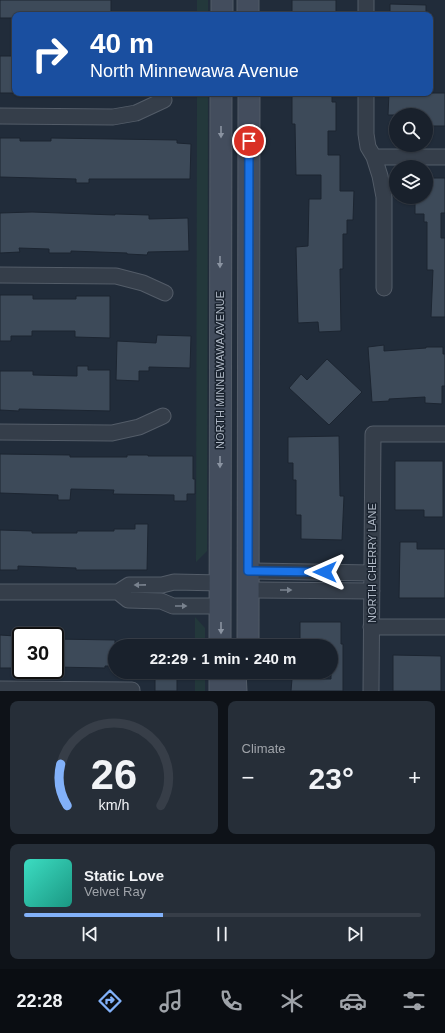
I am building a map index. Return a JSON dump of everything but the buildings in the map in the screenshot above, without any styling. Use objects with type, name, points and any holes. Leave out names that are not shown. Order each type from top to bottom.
[{"type":"main road","points":[[222,0],[222,12]]},
{"type":"main road","points":[[248,0],[248,12]]},
{"type":"main road","name":"NORTH MINNEWAWA AVENUE","points":[[220,639],[221,96]]},
{"type":"main road","points":[[248,639],[249,96]]},
{"type":"main road","points":[[220,358],[236,417],[235,571],[239,581],[248,581]]},
{"type":"main road","points":[[221,582],[228,586],[235,599],[235,639]]},
{"type":"main road","points":[[220,679],[220,691]]},
{"type":"main road","points":[[235,679],[236,691]]},
{"type":"main road","points":[[248,679],[248,691]]},
{"type":"street","points":[[366,0],[366,12]]},
{"type":"street","points":[[366,96],[366,134],[368,147],[374,157],[380,176],[384,197],[384,288]]},
{"type":"street","points":[[0,116],[113,117],[136,113],[164,100]]},
{"type":"street","points":[[374,157],[445,158]]},
{"type":"street","points":[[0,275],[116,276],[143,283],[165,293]]},
{"type":"street","points":[[0,432],[112,433],[139,427],[163,416]]},
{"type":"street","name":"NORTH CHERRY LANE","points":[[372,691],[371,627],[373,434],[445,434]]},
{"type":"street","points":[[248,581],[372,573]]},
{"type":"street","points":[[248,581],[372,591]]},
{"type":"street","points":[[0,592],[118,592],[129,585],[162,585],[174,582],[221,582]]},
{"type":"street","points":[[161,601],[162,585]]},
{"type":"street","points":[[118,592],[128,600],[161,601],[173,606],[221,606]]},
{"type":"street","points":[[371,627],[445,627]]},
{"type":"street","points":[[0,690],[132,690]]},
{"type":"green space","points":[[197,0],[208,0],[208,12],[197,12]]},
{"type":"green space","points":[[197,96],[208,96],[207,551],[196,562]]},
{"type":"green space","points":[[195,617],[205,628],[205,639],[195,639]]},
{"type":"green space","points":[[195,679],[205,679],[205,691],[195,691]]},
{"type":"route","points":[[249,141],[248,571],[325,572]]}]
